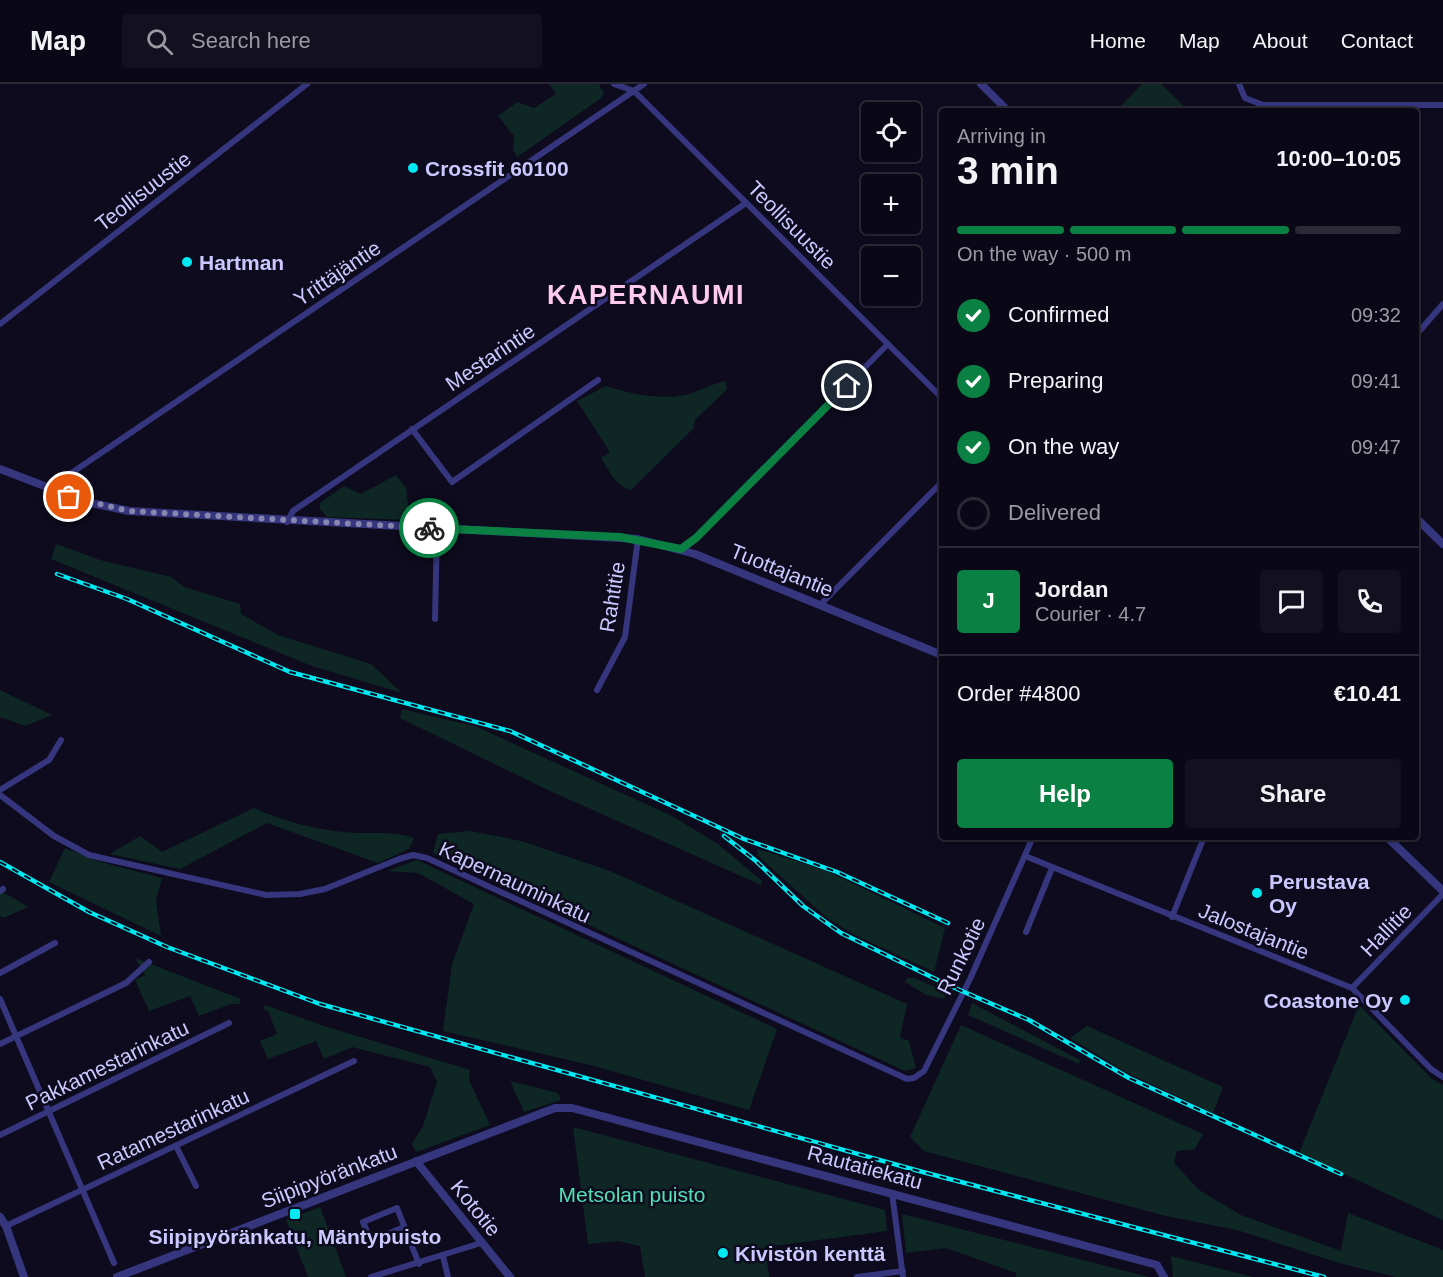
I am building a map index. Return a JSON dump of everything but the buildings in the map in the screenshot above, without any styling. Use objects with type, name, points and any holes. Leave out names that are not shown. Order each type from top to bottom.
[{"type":"street","name":"Teollisuustie","points":[[0,324],[307,84]]},
{"type":"street","name":"Teollisuustie","points":[[614,84],[634,91],[939,395]]},
{"type":"street","name":"Yrittäjäntie","points":[[51,491],[70,474],[644,84]]},
{"type":"street","points":[[981,84],[1005,108]]},
{"type":"street","points":[[1239,84],[1245,98],[1263,105],[1443,105]]},
{"type":"street","name":"Mestarintie","points":[[286,522],[292,511],[746,203]]},
{"type":"street","points":[[1419,332],[1443,304]]},
{"type":"street","points":[[681,549],[696,538],[888,344]]},
{"type":"street","points":[[412,429],[452,482],[598,380]]},
{"type":"street","name":"Tuottajantie","points":[[0,469],[51,491],[86,502],[129,511],[286,522],[638,539],[681,549],[939,654]]},
{"type":"street","points":[[820,605],[939,485]]},
{"type":"street","points":[[1419,521],[1443,544]]},
{"type":"street","points":[[435,619],[437,528]]},
{"type":"street","name":"Rahtitie","points":[[597,690],[625,637],[638,539]]},
{"type":"street","points":[[0,792],[49,760],[61,740]]},
{"type":"street","name":"Kapernauminkatu","points":[[0,792],[54,836],[89,855],[266,895],[318,891],[399,859],[413,855],[427,858],[907,1079]]},
{"type":"street","name":"Runkotie","points":[[907,1079],[914,1078],[924,1071],[1032,840]]},
{"type":"street","points":[[1172,917],[1203,840]]},
{"type":"street","points":[[1390,840],[1443,892]]},
{"type":"street","name":"Jalostajantie","points":[[1025,856],[1352,988],[1431,1069],[1443,1077]]},
{"type":"street","points":[[1026,932],[1052,868]]},
{"type":"street","name":"Hallitie","points":[[1352,988],[1443,892]]},
{"type":"street","points":[[0,973],[55,943]]},
{"type":"street","points":[[0,1044],[126,983],[149,962]]},
{"type":"street","points":[[0,999],[114,1263]]},
{"type":"street","name":"Pakkamestarinkatu","points":[[0,1135],[229,1023]]},
{"type":"street","name":"Ratamestarinkatu","points":[[6,1226],[354,1061]]},
{"type":"street","name":"Siipipyöränkatu","points":[[117,1277],[555,1108]]},
{"type":"street","name":"Rautatiekatu","points":[[555,1108],[572,1108],[1157,1265],[1163,1274]]},
{"type":"street","points":[[176,1146],[196,1186]]},
{"type":"street","name":"Kototie","points":[[416,1161],[510,1277]]},
{"type":"street","points":[[857,1277],[903,1274],[892,1193]]},
{"type":"street","points":[[404,1227],[371,1241],[363,1222],[397,1208],[419,1264]]},
{"type":"street","points":[[0,1217],[6,1226],[24,1277]]},
{"type":"street","points":[[371,1277],[481,1244]]},
{"type":"street","points":[[443,1256],[448,1277]]},
{"type":"green space","points":[[549,84],[599,84],[604,93],[600,99],[517,157],[513,149],[514,136],[498,116],[517,102],[534,108],[556,94]]},
{"type":"green space","points":[[1142,84],[1161,84],[1186,108],[1119,108]]},
{"type":"green space","points":[[725,381],[727,389],[695,420],[693,429],[631,490],[617,482],[610,473],[601,458],[610,452],[577,401],[606,386],[635,394],[665,397],[689,394]]},
{"type":"green space","points":[[396,475],[406,488],[410,520],[327,517],[320,509],[320,503],[344,486],[361,494]]},
{"type":"green space","points":[[56,544],[100,560],[171,577],[184,587],[240,604],[241,614],[278,635],[371,664],[402,693],[312,666],[51,559]]},
{"type":"green space","points":[[0,690],[52,715],[25,726],[0,717]]},
{"type":"green space","points":[[402,709],[477,727],[672,816],[718,844],[762,881],[761,885],[550,791],[400,718]]},
{"type":"green space","points":[[254,808],[309,827],[353,833],[388,833],[414,838],[409,849],[378,863],[267,823],[180,869],[110,854],[140,836],[162,852]]},
{"type":"green space","points":[[470,831],[521,841],[610,871],[907,1004],[900,1037],[909,1041],[916,1068],[905,1071],[433,853],[438,834]]},
{"type":"green space","points":[[65,848],[97,861],[162,878],[156,901],[161,936],[49,882]]},
{"type":"green space","points":[[757,849],[825,870],[945,928],[934,972],[855,935],[827,918],[758,856]]},
{"type":"green space","points":[[417,860],[777,1029],[749,1110],[594,1066],[443,1031],[452,964],[474,904],[418,873],[387,871]]},
{"type":"green space","points":[[0,890],[28,907],[3,918],[0,916]]},
{"type":"green space","points":[[135,958],[241,999],[239,1004],[231,1004],[199,1016],[190,996],[149,1011],[135,980],[145,975]]},
{"type":"green space","points":[[907,978],[914,978],[947,992],[944,999],[926,995],[905,982]]},
{"type":"green space","points":[[972,1003],[1080,1060],[1079,1064],[968,1015]]},
{"type":"green space","points":[[265,1005],[324,1026],[470,1070],[469,1080],[490,1125],[416,1152],[412,1144],[423,1126],[437,1082],[430,1067],[352,1047],[324,1059],[316,1041],[268,1059],[260,1041],[277,1034],[268,1011],[263,1009]]},
{"type":"green space","points":[[1359,1005],[1432,1079],[1443,1085],[1443,1220],[1299,1153]]},
{"type":"green space","points":[[961,1025],[1203,1134],[1195,1149],[1177,1151],[1174,1163],[1199,1190],[1241,1215],[1341,1251],[1348,1213],[1443,1250],[1443,1277],[1396,1277],[1339,1263],[1237,1230],[1166,1216],[924,1151],[910,1137]]},
{"type":"green space","points":[[1087,1026],[1223,1087],[1213,1113],[1127,1073],[1070,1038]]},
{"type":"green space","points":[[510,1081],[558,1093],[561,1100],[524,1112]]},
{"type":"green space","name":"Metsolan puisto","points":[[573,1127],[885,1210],[887,1231],[765,1247],[769,1277],[645,1277],[640,1246],[618,1241],[588,1244]]},
{"type":"green space","points":[[320,1207],[346,1277],[308,1277],[286,1220]]},
{"type":"green space","points":[[902,1214],[1149,1277],[1016,1277],[1016,1273],[946,1248],[906,1253]]},
{"type":"green space","points":[[1171,1256],[1253,1277],[1173,1277]]},
{"type":"railway","points":[[57,574],[127,599],[290,672],[510,731],[744,839],[837,872],[948,923]]},
{"type":"railway","points":[[724,836],[756,861],[803,906],[841,933],[948,985],[1029,1020],[1129,1078],[1341,1174]]},
{"type":"railway","points":[[0,862],[89,912],[167,947],[320,1004],[919,1171],[1324,1277]]},
{"type":"way so far","points":[[69,497],[129,511],[218,518],[429,528]]},
{"type":"place","name":"Crossfit 60100","points":[[413,168]]},
{"type":"place","name":"Hartman","points":[[187,262]]},
{"type":"place","name":"Perustava Oy","points":[[1257,893]]},
{"type":"place","name":"Coastone Oy","points":[[1405,1000]]},
{"type":"place","name":"Siipipyöränkatu, Mäntypuisto","points":[[295,1214]]},
{"type":"place","name":"Kivistön kenttä","points":[[723,1253]]},
{"type":"district","name":"KAPERNAUMI","points":[[646,295]]},
{"type":"route","points":[[429,528],[620,537],[681,549],[696,538],[847,386]]}]
